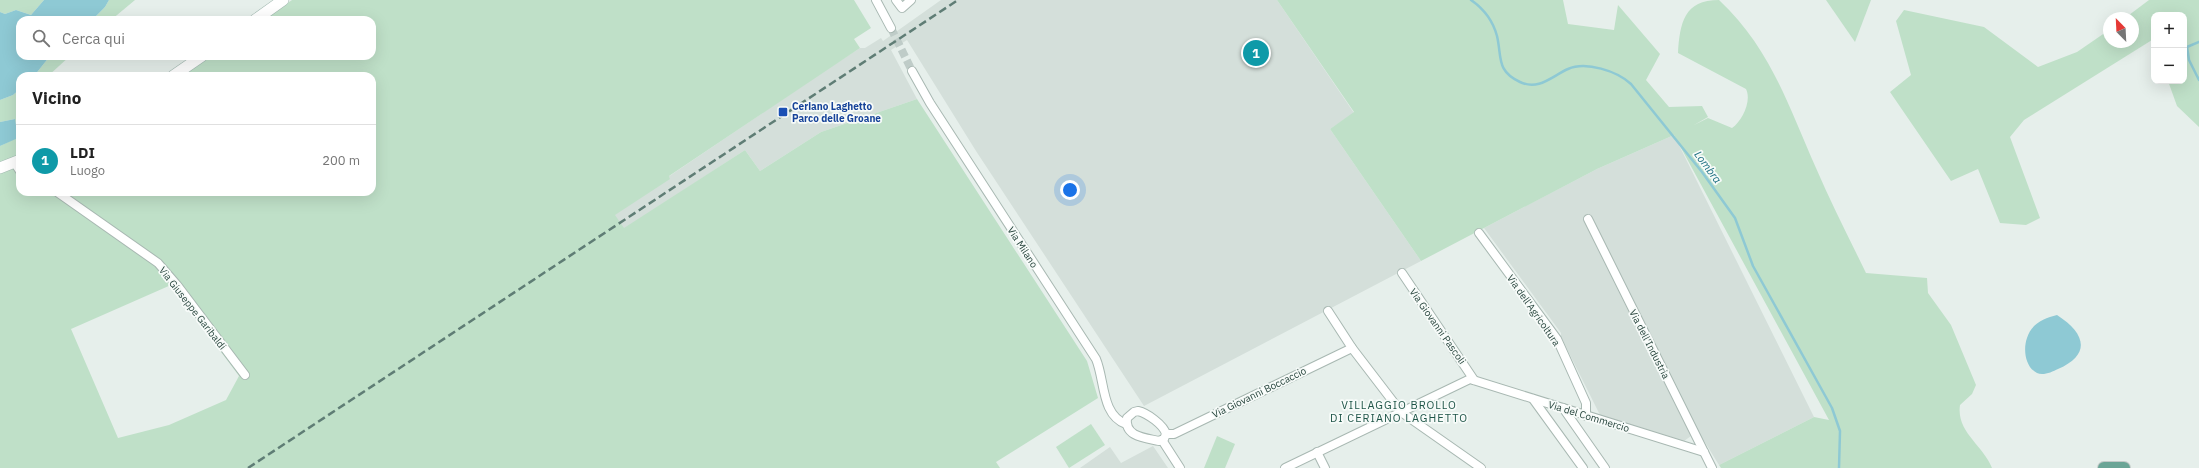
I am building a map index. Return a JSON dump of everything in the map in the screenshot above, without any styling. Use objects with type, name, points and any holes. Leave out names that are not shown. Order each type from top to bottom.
[{"type":"main road","points":[[2104,468],[2124,468]]},
{"type":"street","points":[[261,16],[284,0]]},
{"type":"street","points":[[876,0],[891,28]]},
{"type":"street","points":[[896,0],[902,8],[911,0]]},
{"type":"street","points":[[179,72],[196,60]]},
{"type":"street","name":"Via Milano","points":[[912,71],[930,104],[1096,359],[1101,371],[1109,410],[1114,417],[1126,424],[1127,428],[1134,435],[1164,437]]},
{"type":"street","points":[[0,168],[16,165]]},
{"type":"street","name":"Via Giuseppe Garibaldi","points":[[63,196],[158,263],[177,285],[245,375]]},
{"type":"street","name":"Via dell'Industria","points":[[1588,219],[1712,468]]},
{"type":"street","name":"Via dell'Agricoltura","points":[[1479,233],[1557,339],[1586,403],[1586,416]]},
{"type":"street","name":"Via Giovanni Pascoli","points":[[1402,273],[1474,380]]},
{"type":"street","points":[[1328,312],[1352,348],[1401,412],[1475,467]]},
{"type":"street","name":"Via Giovanni Boccaccio","points":[[1164,437],[1174,434],[1352,348]]},
{"type":"street","points":[[1284,468],[1460,383],[1474,380]]},
{"type":"street","name":"Via del Commercio","points":[[1474,380],[1704,452]]},
{"type":"street","points":[[1533,399],[1583,468]]},
{"type":"street","points":[[1563,408],[1605,468]]},
{"type":"street","points":[[1126,424],[1130,415],[1134,412],[1143,412],[1164,428],[1164,437],[1180,468]]},
{"type":"street","points":[[1317,452],[1325,468]]},
{"type":"shaded area","points":[[941,0],[1277,0],[1354,113],[1330,129],[1421,261],[1144,406],[976,151],[907,40],[891,50],[917,99],[821,132],[760,171],[745,150],[259,468],[230,468],[670,178],[668,177],[826,70],[860,48],[865,48],[881,38],[883,41]]},
{"type":"shaded area","points":[[1674,135],[1814,417],[1719,465],[1698,431],[1684,441],[1600,415],[1561,337],[1561,333],[1484,228],[1597,169]]},
{"type":"shaded area","points":[[1153,446],[1168,468],[1080,468],[1110,447],[1121,463]]},
{"type":"green space","points":[[0,0],[44,0],[31,15],[16,10],[5,14],[0,12]]},
{"type":"green space","points":[[109,0],[135,0],[116,16],[96,16],[105,7]]},
{"type":"green space","points":[[292,0],[854,0],[871,28],[854,39],[860,48],[669,176],[670,179],[615,215],[624,228],[745,150],[760,171],[821,132],[917,99],[1087,361],[1098,398],[996,462],[1000,468],[0,468],[0,172],[16,166],[16,196],[376,196],[376,72],[186,72],[204,60],[376,60],[376,16],[269,16]],"holes":[[[171,285],[239,376],[226,400],[169,425],[118,438],[71,329]]]},
{"type":"green space","points":[[1277,0],[1563,0],[1568,24],[1614,30],[1618,5],[1660,54],[1646,80],[1669,107],[1702,106],[1708,117],[1694,125],[1708,118],[1732,128],[1739,121],[1747,105],[1748,94],[1746,89],[1678,53],[1680,32],[1686,15],[1698,4],[1707,1],[1719,0],[1737,19],[1765,58],[1787,100],[1828,194],[1866,273],[1927,278],[1928,293],[1951,325],[1976,385],[1972,394],[1960,405],[1962,423],[1971,438],[1983,452],[1992,468],[1721,468],[1719,465],[1814,417],[1829,420],[1674,135],[1597,169],[1421,261],[1330,129],[1354,112]]},
{"type":"green space","points":[[1826,0],[1871,0],[1855,42]]},
{"type":"green space","points":[[2149,0],[2199,0],[2199,127],[2177,106],[2169,84],[2187,84],[2187,12],[2151,12],[2151,41],[2024,120],[2010,137],[2040,218],[2026,225],[2000,223],[1978,169],[1951,181],[1890,92],[1911,75],[1896,21],[1904,10],[1984,27],[2038,67],[2077,52],[2103,34],[2103,48],[2139,48],[2139,12],[2133,12]]},
{"type":"green space","points":[[47,60],[66,60],[52,72],[37,72]]},
{"type":"green space","points":[[16,92],[16,125],[15,119],[0,122],[0,100]]},
{"type":"green space","points":[[16,138],[16,158],[0,164],[0,146]]},
{"type":"green space","points":[[1091,424],[1105,445],[1069,468],[1056,447]]},
{"type":"green space","points":[[1217,436],[1235,444],[1225,468],[1204,468]]},
{"type":"water","points":[[44,0],[109,0],[105,7],[96,16],[16,16],[16,60],[47,60],[37,72],[16,72],[16,92],[0,100],[0,12],[5,14],[16,10],[31,15]]},
{"type":"water","points":[[15,119],[16,139],[0,146],[0,122]]},
{"type":"water","points":[[2057,315],[2074,329],[2079,336],[2081,343],[2080,350],[2076,357],[2069,363],[2045,374],[2039,374],[2030,367],[2026,357],[2025,347],[2027,338],[2035,325],[2047,318]]},
{"type":"waterway","name":"Lombra","points":[[1471,0],[1484,11],[1493,25],[1497,36],[1501,63],[1503,68],[1512,78],[1520,82],[1533,85],[1545,82],[1568,69],[1575,67],[1592,67],[1610,71],[1631,84],[1702,172],[1735,218],[1753,266],[1832,408],[1840,431],[1839,468]]},
{"type":"waterway","points":[[2199,42],[2187,47],[2189,60],[2199,80]]},
{"type":"tunnel","points":[[891,28],[912,71]]},
{"type":"railway","points":[[248,468],[958,0]]},
{"type":"place","name":"LDI","points":[[1256,53]]},
{"type":"place","name":"Ceriano Laghetto Parco delle Groane","points":[[783,112]]},
{"type":"district","name":"VILLAGGIO BROLLO DI CERIANO LAGHETTO","points":[[1399,411]]}]
